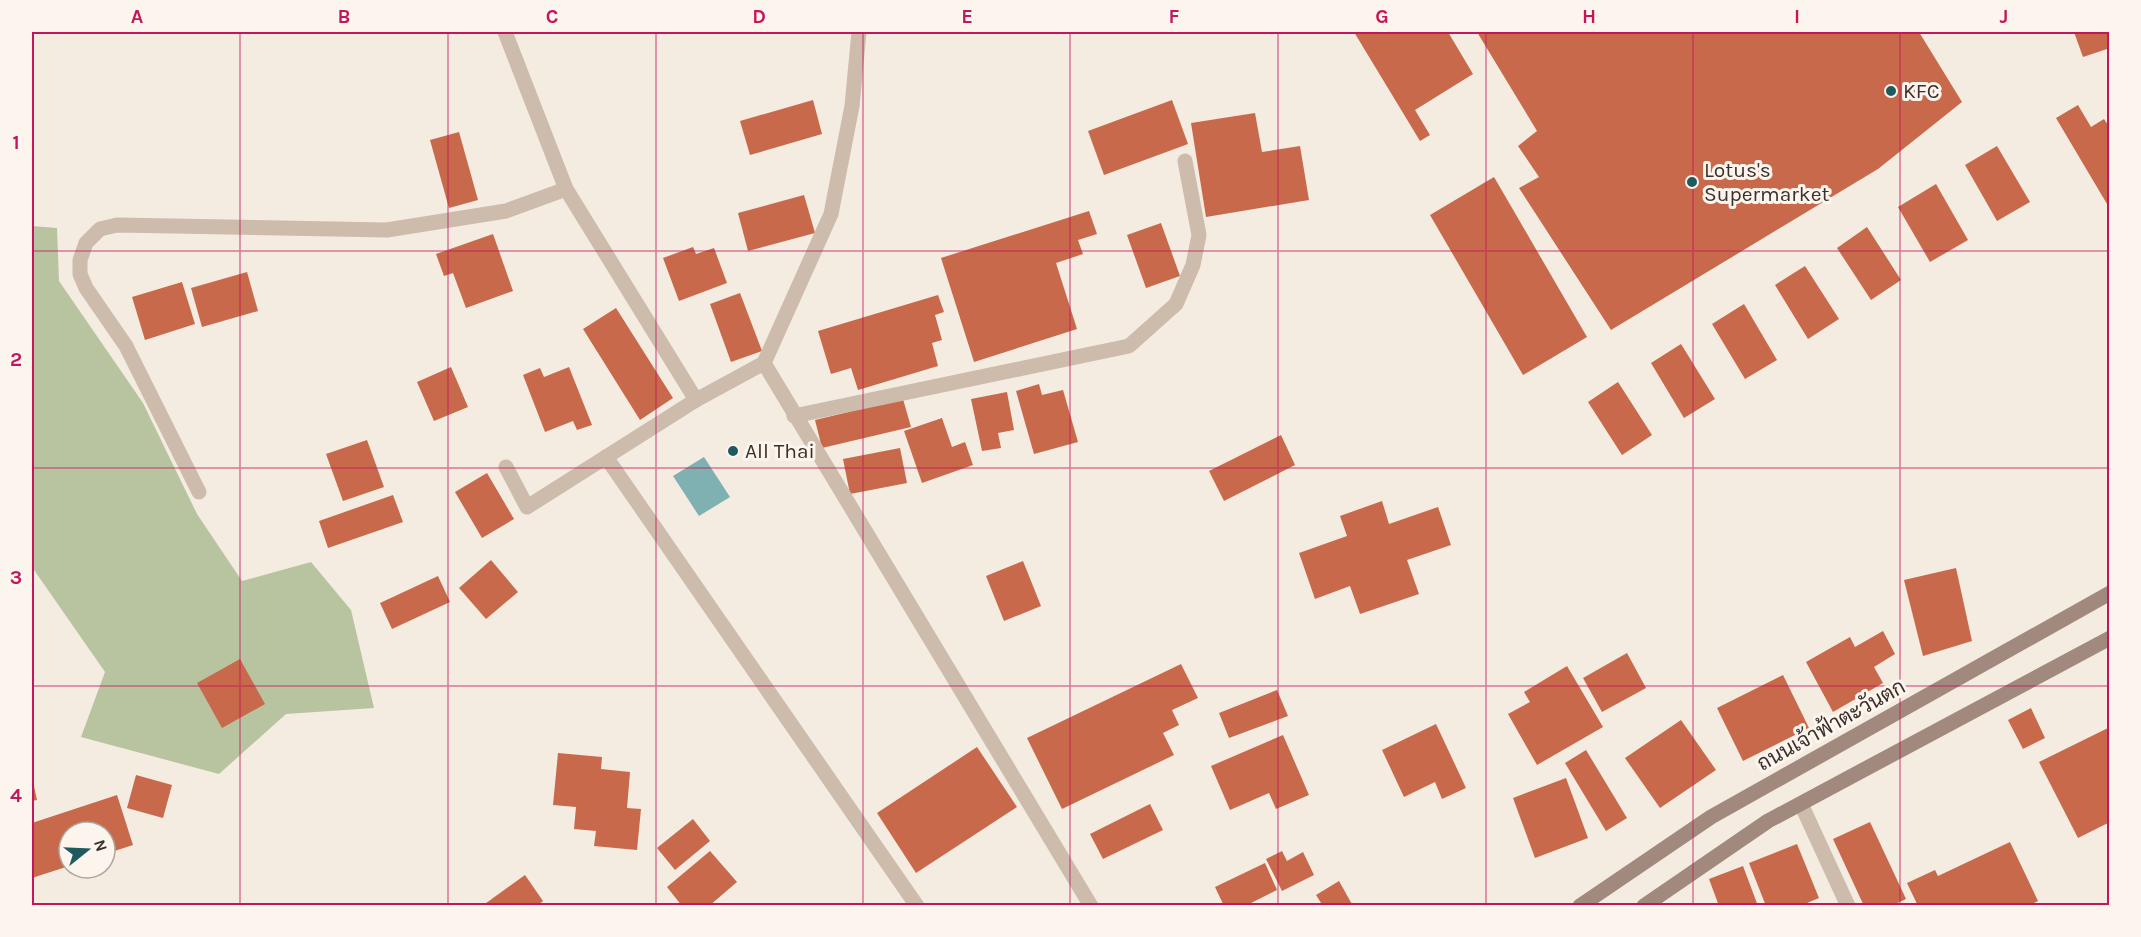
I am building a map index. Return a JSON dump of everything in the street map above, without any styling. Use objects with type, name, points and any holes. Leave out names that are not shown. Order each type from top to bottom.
[{"type":"main road","name":"ถนนเจ้าฟ้าตะวันตก","points":[[1580,906],[1711,817],[2109,593]]},
{"type":"main road","points":[[1644,906],[1768,821],[2109,638]]},
{"type":"street","points":[[504,32],[566,189],[696,400]]},
{"type":"street","points":[[506,467],[527,507],[696,400],[764,363],[831,214],[852,106],[859,32]]},
{"type":"street","points":[[794,416],[1129,346],[1176,304],[1193,265],[1199,235],[1185,161]]},
{"type":"street","points":[[199,492],[126,346],[86,288],[80,274],[80,260],[86,243],[99,229],[127,225],[387,230],[506,211],[566,189]]},
{"type":"street","points":[[764,363],[794,416],[1007,763],[1090,906]]},
{"type":"street","points":[[606,457],[917,906]]},
{"type":"street","points":[[1801,804],[1848,906]]},
{"type":"green space","points":[[32,226],[57,228],[59,281],[143,403],[197,514],[242,581],[311,562],[351,610],[374,708],[286,714],[219,774],[81,737],[105,672],[32,567]]},
{"type":"water","points":[[704,457],[730,497],[699,516],[673,476]]},
{"type":"building","points":[[1354,32],[1448,32],[1473,74],[1415,110],[1430,135],[1420,141]]},
{"type":"building","name":"Lotus's Supermarket","points":[[1477,32],[1919,32],[1962,102],[1878,169],[1611,330],[1519,188],[1539,177],[1518,146],[1537,131]]},
{"type":"building","points":[[2074,32],[2110,32],[2110,48],[2083,57]]},
{"type":"building","points":[[813,100],[822,134],[750,155],[740,121]]},
{"type":"building","points":[[1172,100],[1188,144],[1104,175],[1088,131]]},
{"type":"building","points":[[2078,105],[2091,127],[2104,119],[2110,128],[2110,203],[2107,204],[2056,118]]},
{"type":"building","points":[[1255,113],[1262,152],[1300,146],[1309,200],[1206,217],[1191,123]]},
{"type":"building","points":[[459,132],[478,200],[449,208],[430,140]]},
{"type":"building","points":[[1997,146],[2030,202],[1997,221],[1965,165]]},
{"type":"building","points":[[1494,177],[1587,337],[1523,375],[1430,215]]},
{"type":"building","points":[[1936,184],[1968,240],[1930,262],[1898,207]]},
{"type":"building","points":[[804,195],[815,233],[748,251],[738,213]]},
{"type":"building","points":[[1089,211],[1097,234],[1078,240],[1083,254],[1056,263],[1077,329],[974,362],[941,258]]},
{"type":"building","points":[[1161,223],[1180,276],[1146,288],[1127,235]]},
{"type":"building","points":[[1867,227],[1901,280],[1871,300],[1837,248]]},
{"type":"building","points":[[493,234],[513,291],[466,308],[453,273],[444,276],[436,254]]},
{"type":"building","points":[[693,247],[696,254],[714,248],[727,283],[679,301],[663,258]]},
{"type":"building","points":[[1805,266],[1839,319],[1808,339],[1775,285]]},
{"type":"building","points":[[247,272],[258,311],[202,327],[191,288]]},
{"type":"building","points":[[182,282],[195,324],[145,340],[132,297]]},
{"type":"building","points":[[740,293],[762,351],[731,362],[710,304]]},
{"type":"building","points":[[938,295],[944,312],[935,315],[942,340],[932,343],[938,366],[858,390],[851,368],[831,374],[818,331]]},
{"type":"building","points":[[1744,304],[1777,360],[1745,379],[1712,324]]},
{"type":"building","points":[[616,308],[673,398],[640,420],[583,329]]},
{"type":"building","points":[[1681,344],[1715,399],[1684,418],[1651,363]]},
{"type":"building","points":[[451,367],[468,407],[434,421],[417,382]]},
{"type":"building","points":[[569,367],[592,425],[577,430],[573,421],[545,432],[523,375],[540,368],[544,377]]},
{"type":"building","points":[[1618,382],[1652,435],[1622,455],[1588,402]]},
{"type":"building","points":[[1039,384],[1042,395],[1063,390],[1078,442],[1034,454],[1016,391]]},
{"type":"building","points":[[1007,392],[1014,430],[998,433],[1001,448],[982,451],[971,399]]},
{"type":"building","points":[[903,399],[911,427],[822,448],[815,420]]},
{"type":"building","points":[[942,418],[952,447],[965,442],[973,465],[922,483],[904,431]]},
{"type":"building","points":[[1281,435],[1295,465],[1224,501],[1209,471]]},
{"type":"building","points":[[367,440],[384,487],[343,501],[326,454]]},
{"type":"building","points":[[900,448],[907,483],[850,494],[843,459]]},
{"type":"building","points":[[487,473],[514,519],[482,538],[455,492]]},
{"type":"building","points":[[393,495],[403,522],[328,548],[319,521]]},
{"type":"building","points":[[1382,501],[1389,524],[1438,507],[1451,545],[1407,560],[1419,594],[1360,614],[1350,586],[1315,599],[1299,553],[1347,536],[1340,516]]},
{"type":"building","points":[[491,560],[518,592],[486,619],[459,588]]},
{"type":"building","points":[[1023,561],[1041,606],[1004,621],[986,576]]},
{"type":"building","points":[[1956,568],[1972,641],[1923,656],[1904,580]]},
{"type":"building","points":[[438,576],[450,602],[392,629],[380,603]]},
{"type":"building","points":[[1883,631],[1895,654],[1874,667],[1883,683],[1833,712],[1806,662],[1850,637],[1855,647]]},
{"type":"building","points":[[1627,653],[1646,688],[1602,712],[1583,678]]},
{"type":"building","points":[[240,659],[265,704],[222,728],[197,683]]},
{"type":"building","points":[[1181,664],[1198,698],[1172,710],[1179,725],[1163,733],[1174,755],[1062,809],[1027,738]]},
{"type":"building","points":[[1567,666],[1603,727],[1537,765],[1508,714],[1530,702],[1524,692]]},
{"type":"building","points":[[1783,675],[1809,728],[1743,761],[1717,708]]},
{"type":"building","points":[[1277,690],[1288,716],[1229,738],[1219,713]]},
{"type":"building","points":[[2031,708],[2045,738],[2023,749],[2008,720]]},
{"type":"building","points":[[1681,720],[1716,770],[1660,808],[1625,758]]},
{"type":"building","points":[[1436,724],[1466,788],[1442,799],[1435,782],[1404,797],[1382,750]]},
{"type":"building","points":[[2110,727],[2110,822],[2078,838],[2039,762]]},
{"type":"building","points":[[1283,735],[1309,795],[1276,809],[1269,793],[1230,810],[1211,766]]},
{"type":"building","points":[[977,747],[1017,807],[916,873],[877,813]]},
{"type":"building","points":[[1586,750],[1627,818],[1606,831],[1565,763]]},
{"type":"building","points":[[558,753],[602,757],[601,769],[630,772],[627,808],[641,809],[637,850],[594,846],[596,831],[574,829],[576,807],[553,805]]},
{"type":"building","points":[[136,775],[172,785],[163,818],[127,808]]},
{"type":"building","points":[[32,777],[37,800],[32,801]]},
{"type":"building","points":[[1566,778],[1588,838],[1535,858],[1513,798]]},
{"type":"building","points":[[117,795],[133,845],[117,850],[117,820],[57,820],[57,870],[32,878],[32,823]]},
{"type":"building","points":[[1150,804],[1163,830],[1103,859],[1090,834]]},
{"type":"building","points":[[693,819],[710,841],[675,870],[657,848]]},
{"type":"building","points":[[1870,822],[1906,899],[1891,906],[1864,906],[1833,839]]},
{"type":"building","points":[[2010,842],[2038,901],[2028,906],[1918,906],[1907,883],[1935,870],[1938,876]]},
{"type":"building","points":[[1797,844],[1819,898],[1800,906],[1766,906],[1749,863]]},
{"type":"building","points":[[710,851],[737,882],[709,906],[682,906],[667,887]]},
{"type":"building","points":[[1282,851],[1287,861],[1303,852],[1314,875],[1282,891],[1266,859]]},
{"type":"building","points":[[1265,863],[1277,890],[1245,906],[1224,906],[1215,887]]},
{"type":"building","points":[[1743,866],[1758,906],[1719,906],[1709,879]]},
{"type":"building","points":[[525,875],[543,901],[537,906],[482,906]]},
{"type":"building","points":[[1339,881],[1353,906],[1323,906],[1316,895]]},
{"type":"place","name":"KFC","points":[[1891,91]]},
{"type":"place","name":"Lotus's Supermarket","points":[[1692,182]]},
{"type":"place","name":"All Thai","points":[[733,451]]}]
